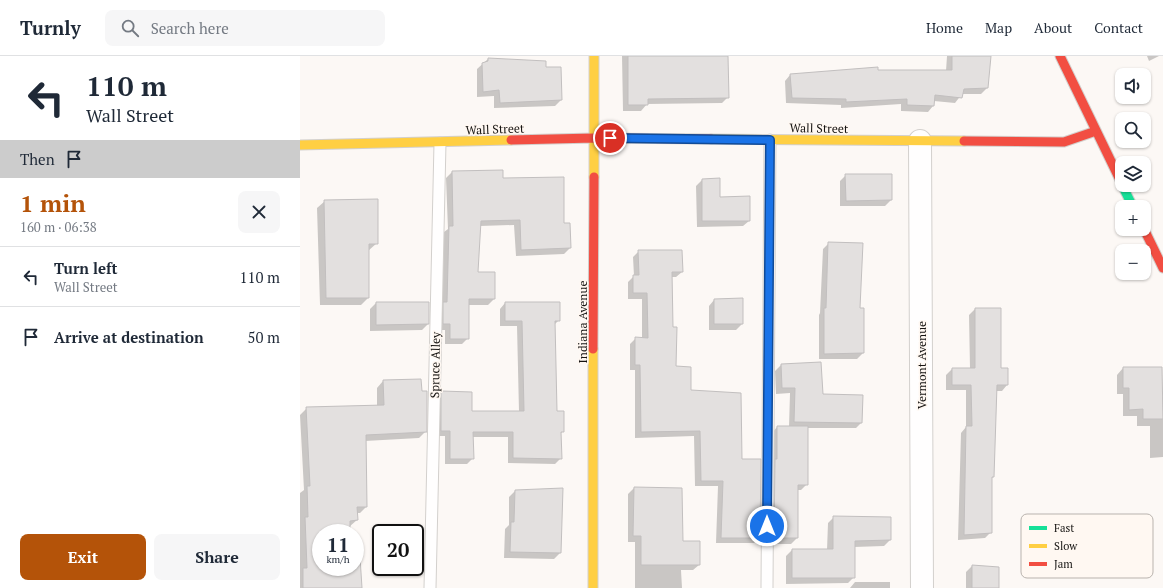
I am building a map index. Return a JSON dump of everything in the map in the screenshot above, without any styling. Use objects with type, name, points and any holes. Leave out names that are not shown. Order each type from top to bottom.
[{"type":"street","name":"Indiana Avenue","points":[[593,588],[594,56]]},
{"type":"street","points":[[1060,56],[1115,170]]},
{"type":"street","name":"Wall Street","points":[[300,145],[440,143],[594,138],[1064,142],[1096,131]]},
{"type":"street","name":"Vermont Avenue","points":[[920,141],[922,588]]},
{"type":"street","points":[[1148,236],[1162,262]]},
{"type":"lane","points":[[766,588],[770,140]]},
{"type":"lane","name":"Spruce Alley","points":[[430,588],[440,143]]},
{"type":"building","points":[[628,56],[728,56],[729,98],[648,99],[648,105],[628,105]]},
{"type":"building","points":[[952,56],[991,56],[988,88],[964,89],[962,98],[935,95],[934,106],[907,105],[907,99],[846,102],[846,99],[792,98],[790,74],[878,67],[878,70],[952,70]]},
{"type":"building","points":[[488,58],[546,61],[546,67],[561,67],[562,100],[500,103],[499,90],[483,92],[482,63],[488,61]]},
{"type":"building","points":[[503,170],[503,178],[564,177],[564,223],[570,223],[571,248],[521,250],[520,220],[481,221],[478,272],[495,272],[495,299],[469,299],[469,339],[450,339],[450,324],[443,324],[443,302],[447,302],[449,226],[453,226],[452,171]]},
{"type":"building","points":[[845,174],[892,174],[892,200],[846,201]]},
{"type":"building","points":[[720,178],[720,197],[750,196],[750,221],[702,221],[702,179]]},
{"type":"building","points":[[378,199],[378,244],[369,244],[369,298],[326,298],[324,200]]},
{"type":"building","points":[[828,242],[863,243],[860,308],[864,308],[864,353],[824,354],[824,308],[826,308]]},
{"type":"building","points":[[638,250],[682,250],[683,272],[672,272],[673,327],[677,327],[676,366],[691,367],[691,390],[741,393],[742,459],[761,459],[760,538],[721,538],[723,481],[701,481],[700,431],[641,432],[640,365],[635,365],[635,337],[648,338],[647,293],[633,293],[633,275],[639,275]]},
{"type":"building","points":[[743,298],[743,324],[714,324],[714,299]]},
{"type":"building","points":[[376,302],[429,302],[429,324],[376,325]]},
{"type":"building","points":[[505,302],[560,302],[560,321],[555,321],[557,411],[564,411],[564,432],[561,432],[562,459],[513,458],[513,432],[473,432],[474,459],[450,459],[450,431],[441,431],[441,391],[472,392],[472,411],[524,411],[522,321],[505,321]]},
{"type":"building","points":[[975,308],[1001,308],[1001,368],[1008,368],[1008,385],[997,385],[994,477],[992,477],[992,533],[964,535],[966,426],[972,426],[971,385],[952,385],[952,368],[975,368]]},
{"type":"building","points":[[821,362],[823,394],[863,395],[862,423],[794,422],[795,388],[782,388],[781,364]]},
{"type":"building","points":[[1123,367],[1162,367],[1163,419],[1143,419],[1143,409],[1129,410],[1129,388],[1123,388]]},
{"type":"building","points":[[421,379],[422,391],[427,391],[427,432],[366,435],[367,507],[357,507],[358,520],[350,521],[350,524],[312,524],[312,576],[361,576],[362,588],[303,588],[303,568],[307,568],[305,517],[308,517],[307,486],[310,486],[306,407],[384,405],[383,380]]},
{"type":"building","points":[[777,426],[808,426],[808,485],[798,485],[798,538],[774,538]]},
{"type":"building","points":[[634,487],[682,488],[683,541],[700,541],[700,565],[641,565],[641,536],[633,536]]},
{"type":"building","points":[[563,488],[561,553],[510,552],[511,522],[514,522],[515,490]]},
{"type":"building","points":[[833,516],[891,517],[891,540],[855,541],[855,578],[792,578],[792,549],[833,549]]},
{"type":"building","points":[[972,565],[999,567],[999,588],[972,588]]},
{"type":"traffic: fast","points":[[1126,192],[1130,200]]},
{"type":"traffic: slow","points":[[594,56],[594,177]]},
{"type":"traffic: slow","points":[[711,139],[964,141]]},
{"type":"traffic: slow","points":[[300,145],[511,140]]},
{"type":"traffic: slow","points":[[593,349],[593,588]]},
{"type":"traffic: jam","points":[[1060,56],[1115,170]]},
{"type":"traffic: jam","points":[[964,141],[1064,142],[1096,131]]},
{"type":"traffic: jam","points":[[511,140],[594,138],[711,139]]},
{"type":"traffic: jam","points":[[593,349],[594,177]]},
{"type":"traffic: jam","points":[[1147,236],[1163,268]]},
{"type":"route","points":[[610,138],[770,140],[767,526]]}]
